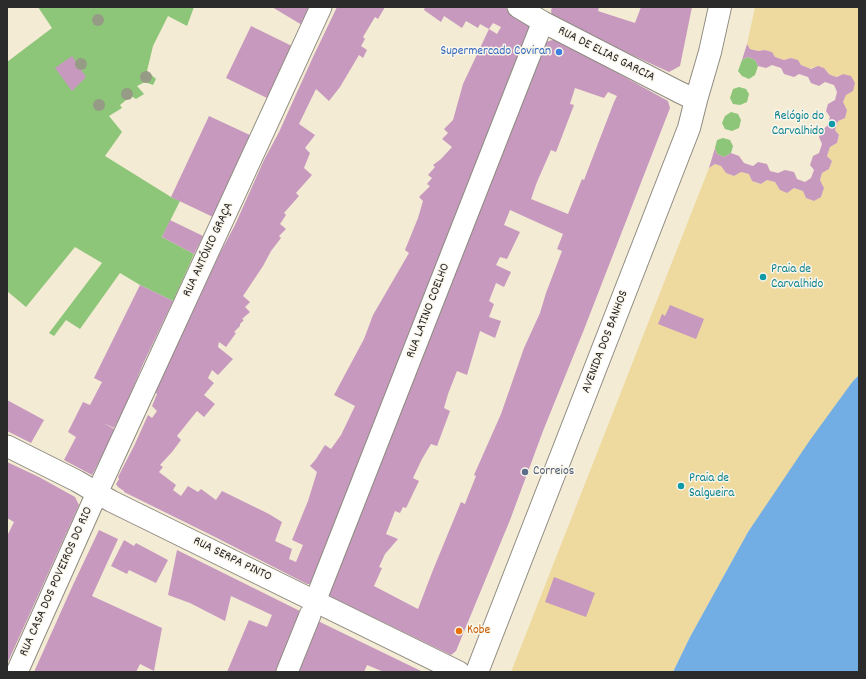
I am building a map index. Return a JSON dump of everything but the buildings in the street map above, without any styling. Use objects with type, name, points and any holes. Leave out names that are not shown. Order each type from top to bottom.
[{"type":"main road","name":"AVENIDA DOS BANHOS","points":[[477,672],[688,128],[710,52],[720,7]]},
{"type":"street","name":"RUA ANTÓNIO GRAÇA","points":[[97,493],[321,7]]},
{"type":"street","name":"RUA DE ELIAS GARCIA","points":[[518,7],[550,26],[696,100]]},
{"type":"street","name":"RUA LATINO COELHO","points":[[318,594],[544,17]]},
{"type":"street","name":"RUA SERPA PINTO","points":[[7,446],[77,481],[109,500],[459,672]]},
{"type":"street","name":"RUA CASA DOS POVEIROS DO RIO","points":[[17,672],[97,493]]},
{"type":"street","points":[[288,672],[310,615]]},
{"type":"green space","points":[[38,7],[194,7],[187,26],[168,16],[153,46],[147,71],[156,79],[153,85],[145,82],[137,86],[144,94],[136,99],[131,96],[120,105],[122,108],[109,116],[122,132],[105,156],[171,197],[180,201],[162,237],[194,254],[173,301],[140,285],[120,273],[80,329],[66,320],[54,336],[49,333],[102,263],[75,247],[26,307],[7,291],[7,62],[52,28]]},
{"type":"green space","points":[[748,57],[755,60],[758,66],[755,75],[749,79],[742,76],[738,71],[742,60]]},
{"type":"green space","points":[[739,87],[746,89],[749,94],[747,102],[740,105],[733,104],[730,98],[733,89]]},
{"type":"green space","points":[[731,112],[738,114],[741,120],[739,128],[732,131],[725,129],[722,123],[725,116]]},
{"type":"green space","points":[[723,138],[730,140],[733,146],[731,153],[724,157],[717,154],[715,148],[717,140]]},
{"type":"sand","points":[[755,7],[859,7],[859,375],[853,381],[748,532],[690,637],[673,672],[511,672],[709,168],[715,164],[721,166],[726,173],[734,176],[741,172],[749,174],[752,181],[761,184],[767,180],[775,182],[780,190],[787,192],[794,188],[803,191],[806,198],[814,201],[821,196],[824,188],[820,180],[822,173],[829,169],[832,161],[827,156],[830,147],[837,143],[839,136],[835,130],[838,121],[847,110],[843,102],[846,95],[855,83],[851,77],[843,74],[834,77],[824,68],[809,68],[801,65],[798,60],[791,58],[784,60],[775,57],[772,52],[750,49],[747,44]]},
{"type":"water","points":[[859,375],[859,672],[673,672],[690,637],[748,532],[810,440]]},
{"type":"place","name":"Supermercado Coviran","points":[[559,52]]},
{"type":"place","name":"Relógio do Carvalhido","points":[[832,124]]},
{"type":"place","name":"Praia de Carvalhido","points":[[763,277]]},
{"type":"place","name":"Correios","points":[[525,472]]},
{"type":"place","name":"Praia de Salgueira","points":[[681,486]]},
{"type":"place","name":"Kobe","points":[[459,631]]}]
